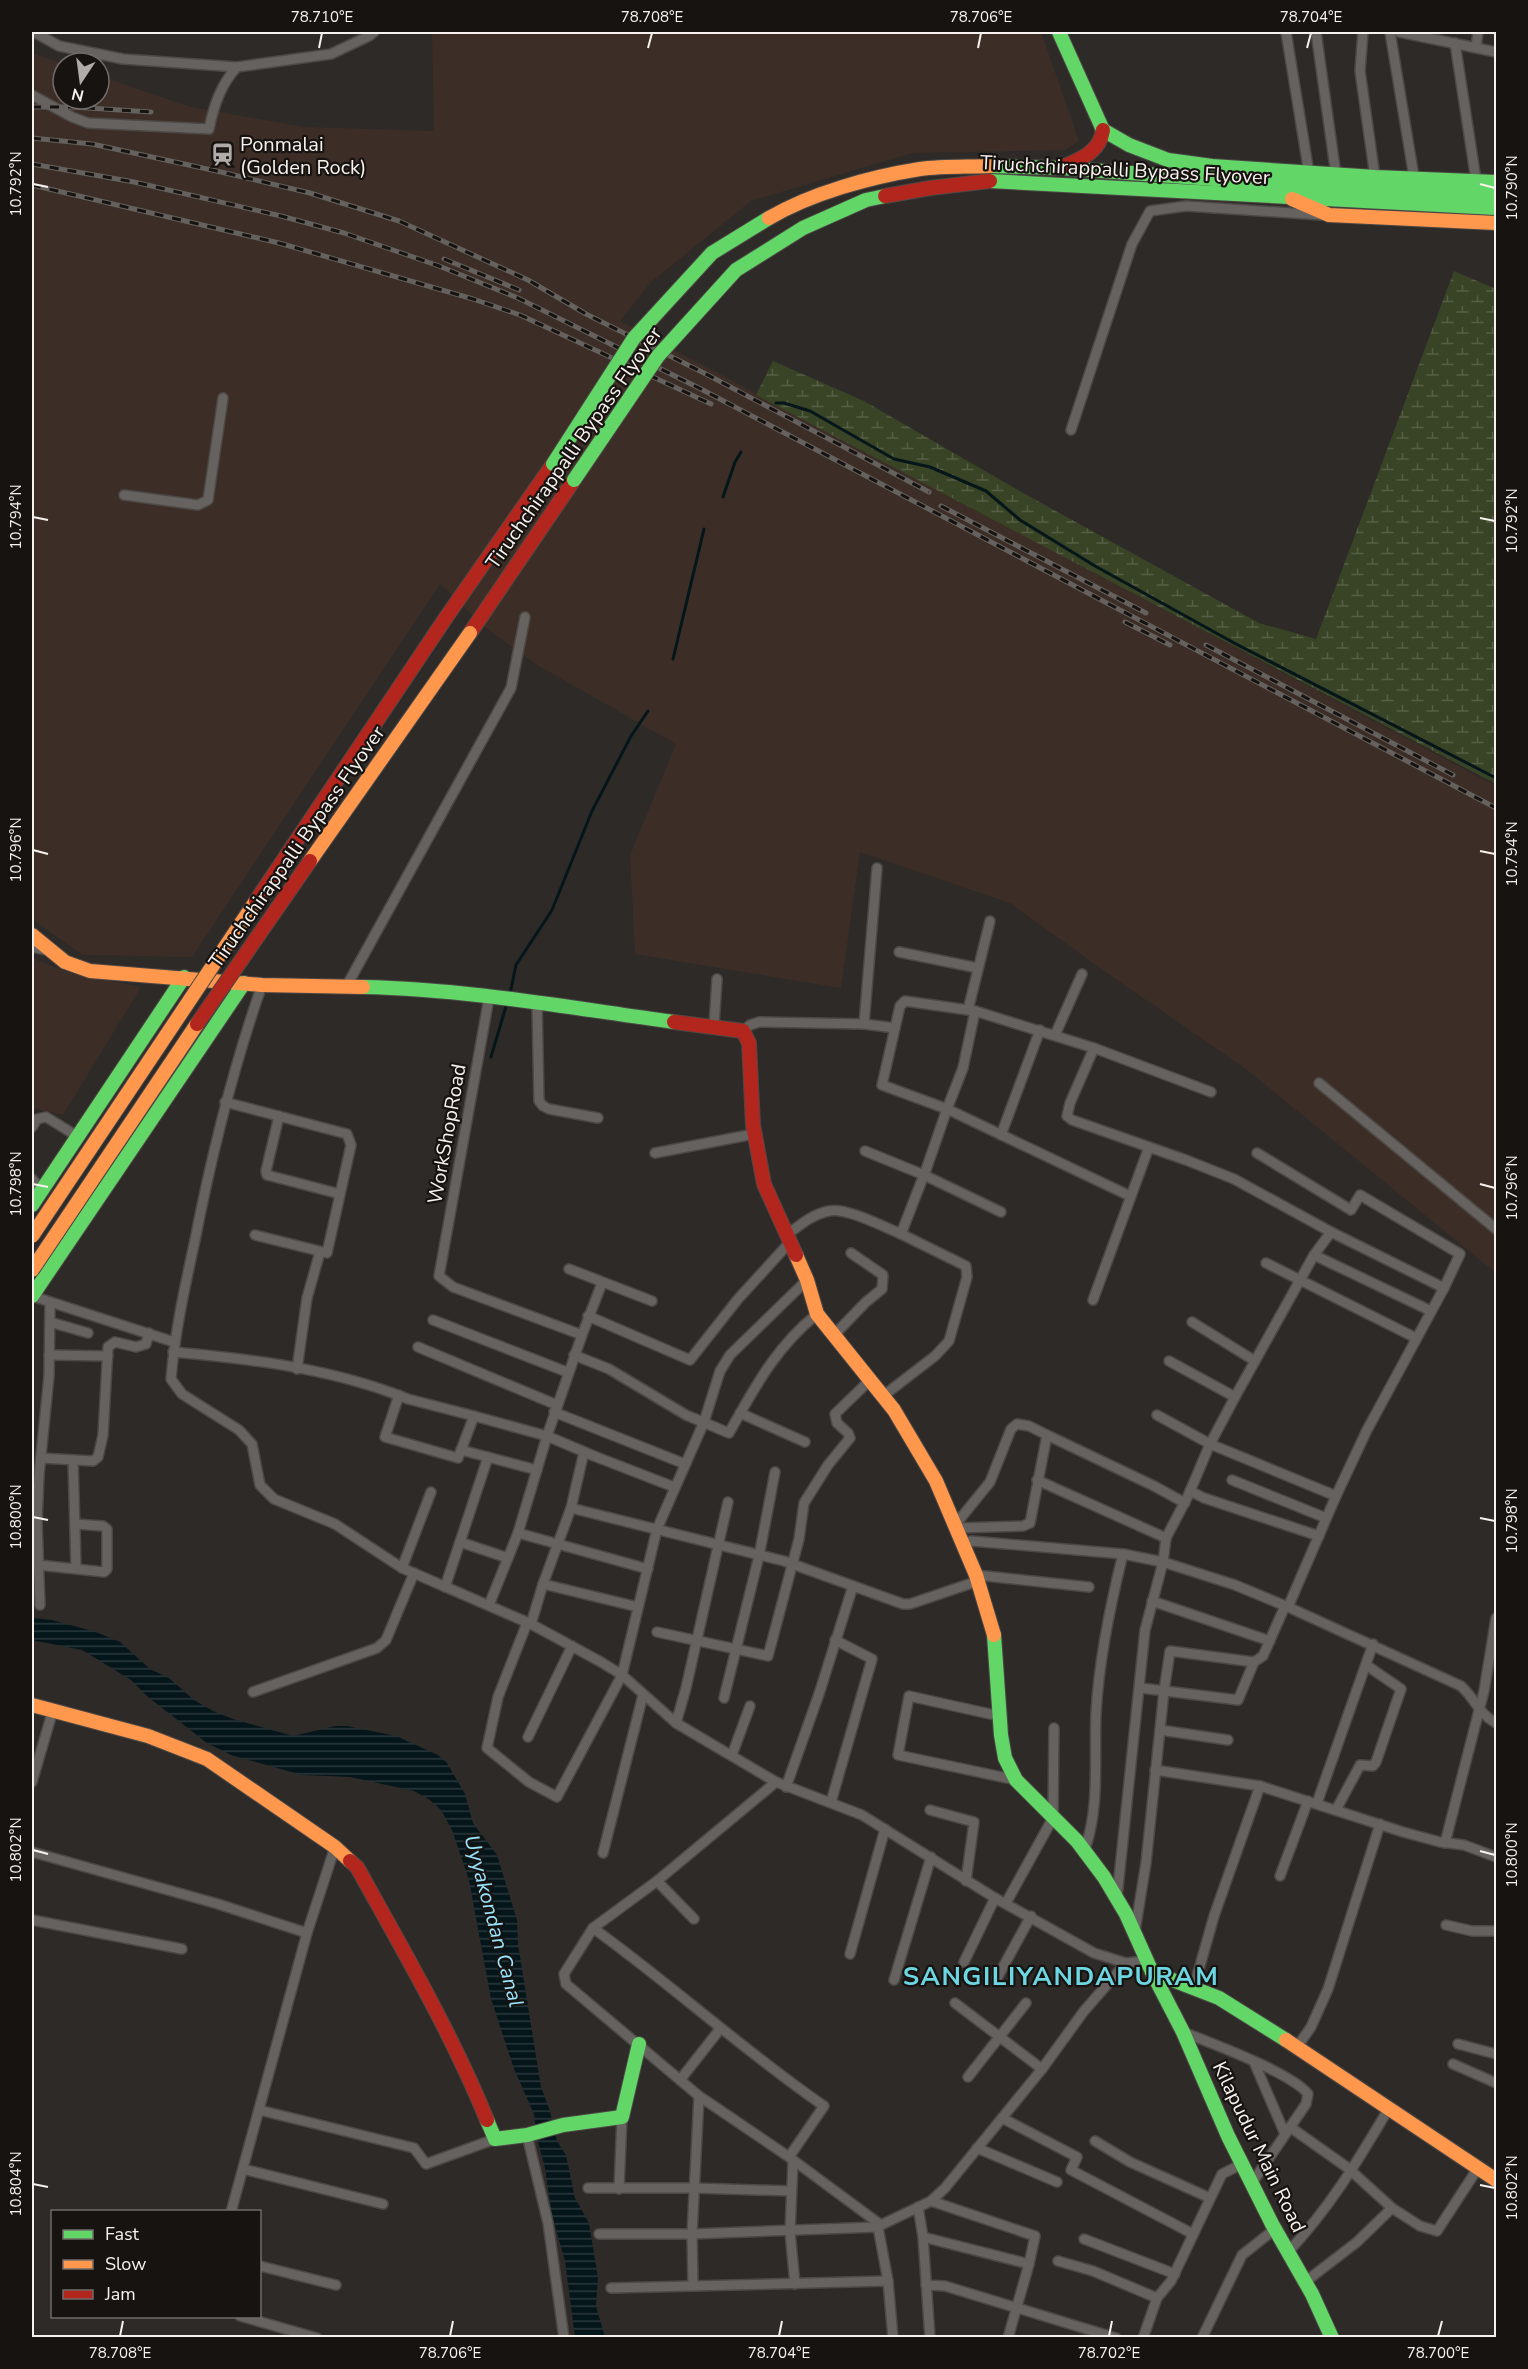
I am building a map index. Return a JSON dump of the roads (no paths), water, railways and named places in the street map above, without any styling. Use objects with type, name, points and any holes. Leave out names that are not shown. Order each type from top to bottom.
[{"type":"main road","points":[[1059,32],[1103,129],[1102,140],[1095,150],[1083,159],[1061,168]]},
{"type":"main road","points":[[1103,129],[1129,145],[1168,160],[1336,175],[1497,182]]},
{"type":"main road","name":"Tiruchchirappalli Bypass Flyover","points":[[32,1236],[642,330],[712,253],[785,210],[862,181],[922,169],[990,166],[1061,168],[1284,184],[1497,195]]},
{"type":"main road","name":"Tiruchchirappalli Bypass Flyover","points":[[32,1270],[220,991],[470,633],[658,356],[736,270],[803,228],[866,200],[930,188],[990,181],[1497,208]]},
{"type":"main road","points":[[1288,197],[1329,215],[1497,223]]},
{"type":"main road","points":[[32,935],[65,962],[90,970],[262,985],[403,988],[537,1003],[743,1031],[749,1042],[754,1134],[764,1184],[807,1280],[817,1314],[894,1410],[936,1480],[956,1526],[977,1578],[993,1631],[999,1716],[1005,1758],[1016,1780]]},
{"type":"main road","points":[[32,1205],[184,977]]},
{"type":"main road","points":[[32,1296],[244,983]]},
{"type":"main road","points":[[32,1705],[148,1736],[207,1759],[335,1847],[357,1868],[412,1966],[471,2080],[495,2139],[527,2135],[563,2125],[622,2117],[639,2044]]},
{"type":"main road","name":"Kilapudur Main Road","points":[[1016,1780],[1085,1850],[1117,1897],[1148,1967],[1183,2032],[1242,2164],[1332,2337]]},
{"type":"main road","points":[[1148,1967],[1219,1998],[1497,2180]]},
{"type":"street","points":[[34,32],[59,46],[123,59],[237,67],[331,54],[374,32]]},
{"type":"street","points":[[1286,32],[1309,173]]},
{"type":"street","points":[[1316,32],[1336,175]]},
{"type":"street","points":[[1363,32],[1360,71],[1375,177]]},
{"type":"street","points":[[1390,32],[1414,177]]},
{"type":"street","points":[[1399,32],[1428,34],[1455,43],[1497,52]]},
{"type":"street","points":[[1476,47],[1478,32]]},
{"type":"street","points":[[1455,43],[1476,180]]},
{"type":"street","points":[[32,95],[88,123],[209,129],[226,79],[237,67]]},
{"type":"street","points":[[1071,430],[1132,244],[1150,211],[1186,206],[1329,215]]},
{"type":"street","points":[[124,495],[198,505],[208,500],[224,398]]},
{"type":"street","points":[[346,987],[511,687],[525,616]]},
{"type":"street","points":[[864,1024],[878,868]]},
{"type":"street","points":[[901,1234],[963,1068],[978,968],[990,921]]},
{"type":"street","points":[[32,946],[52,952]]},
{"type":"street","points":[[899,952],[978,968]]},
{"type":"street","points":[[1055,1035],[1082,974]]},
{"type":"street","points":[[714,1026],[717,979]]},
{"type":"street","points":[[262,985],[225,1102],[210,1164],[173,1347],[171,1378],[182,1394],[239,1430],[252,1444],[260,1485],[274,1499],[335,1524],[402,1568],[529,1623],[573,1646],[622,1675],[675,1723],[776,1782],[862,1815],[966,1881],[1094,1953],[1148,1967]]},
{"type":"street","name":"WorkShopRoad","points":[[489,998],[438,1276],[453,1287],[582,1335]]},
{"type":"street","points":[[1130,1196],[947,1109],[882,1085],[900,1006],[905,1001],[971,1010],[1094,1048],[1211,1092]]},
{"type":"street","points":[[537,1003],[539,1101],[549,1109],[598,1118]]},
{"type":"street","points":[[743,1031],[750,1024],[759,1022],[864,1024],[895,1028]]},
{"type":"street","points":[[1001,1135],[1040,1030]]},
{"type":"street","points":[[1094,1048],[1070,1102],[1067,1116],[1072,1120],[1234,1179],[1331,1232],[1444,1288]]},
{"type":"street","points":[[1319,1083],[1497,1229]]},
{"type":"street","points":[[225,1102],[347,1134],[351,1145],[327,1253],[255,1235]]},
{"type":"street","points":[[279,1116],[267,1175],[340,1194]]},
{"type":"street","points":[[32,1126],[37,1119],[46,1117],[77,1136]]},
{"type":"street","points":[[655,1154],[754,1134]]},
{"type":"street","points":[[1093,1300],[1149,1147]]},
{"type":"street","points":[[865,1151],[924,1175],[1001,1212]]},
{"type":"street","points":[[1140,1688],[1238,1700],[1254,1662],[1263,1656],[1287,1606],[1367,1430],[1460,1254],[1360,1195],[1351,1210],[1257,1153]]},
{"type":"street","points":[[32,1179],[42,1190]]},
{"type":"street","points":[[588,1316],[690,1360],[738,1299],[807,1220],[830,1210],[841,1210],[901,1234],[966,1266],[967,1277],[949,1341],[935,1356],[883,1396]]},
{"type":"street","points":[[1117,1897],[1145,1630],[1163,1562],[1166,1538],[1235,1397],[1300,1279],[1331,1232]]},
{"type":"street","points":[[297,1369],[305,1309],[320,1252]]},
{"type":"street","points":[[833,1336],[882,1289],[883,1285],[883,1275],[851,1253]]},
{"type":"street","points":[[1314,1255],[1431,1311]]},
{"type":"street","points":[[1266,1263],[1416,1338]]},
{"type":"street","points":[[569,1269],[652,1301]]},
{"type":"street","points":[[584,1452],[571,1508],[558,1546],[498,1697],[487,1748],[529,1782],[557,1797],[622,1675],[657,1529],[704,1422],[726,1360],[807,1280]]},
{"type":"street","points":[[489,1605],[518,1533],[567,1372],[602,1283]]},
{"type":"street","points":[[32,1296],[149,1333],[173,1347],[336,1374],[399,1395],[547,1436],[674,1486]]},
{"type":"street","points":[[40,1605],[38,1522],[49,1355],[50,1302]]},
{"type":"street","points":[[574,1355],[609,1369],[686,1415],[729,1433],[759,1378],[774,1358],[817,1314]]},
{"type":"street","points":[[433,1320],[567,1372]]},
{"type":"street","points":[[50,1322],[88,1333]]},
{"type":"street","points":[[1192,1322],[1255,1361]]},
{"type":"street","points":[[41,1458],[93,1461],[98,1457],[103,1435],[108,1356],[111,1343],[136,1347],[146,1344],[149,1333]]},
{"type":"street","points":[[418,1347],[685,1464]]},
{"type":"street","points":[[49,1355],[108,1356]]},
{"type":"street","points":[[1169,1361],[1235,1397]]},
{"type":"street","points":[[657,1632],[768,1656],[792,1564],[804,1503],[828,1464],[850,1438],[848,1432],[837,1423],[835,1414],[870,1380]]},
{"type":"street","points":[[399,1395],[386,1437],[458,1458],[474,1416]]},
{"type":"street","points":[[740,1413],[805,1442]]},
{"type":"street","points":[[1157,1415],[1210,1444],[1336,1496]]},
{"type":"street","points":[[956,1526],[990,1482],[1011,1429],[1017,1425],[1029,1426],[1185,1503]]},
{"type":"street","points":[[956,1526],[1023,1526],[1030,1523],[1047,1435]]},
{"type":"street","points":[[461,1450],[537,1470]]},
{"type":"street","points":[[446,1587],[488,1457]]},
{"type":"street","points":[[73,1460],[76,1568]]},
{"type":"street","points":[[724,1698],[759,1556],[775,1472]]},
{"type":"street","points":[[1038,1480],[1166,1538]]},
{"type":"street","points":[[1232,1480],[1326,1518]]},
{"type":"street","points":[[1190,1491],[1204,1498],[1319,1536]]},
{"type":"street","points":[[402,1568],[431,1492]]},
{"type":"street","points":[[675,1723],[728,1502]]},
{"type":"street","points":[[571,1508],[792,1564],[903,1604],[910,1604],[977,1578],[1089,1587]]},
{"type":"street","points":[[39,1565],[104,1572],[107,1569],[108,1534],[104,1526],[75,1524]]},
{"type":"street","points":[[518,1533],[558,1546],[648,1569]]},
{"type":"street","points":[[963,1543],[971,1541],[1122,1554],[1163,1562],[1235,1585],[1373,1644],[1461,1686],[1472,1697],[1481,1714],[1497,1723]]},
{"type":"street","points":[[460,1542],[508,1558]]},
{"type":"street","points":[[1085,1850],[1093,1808],[1096,1712],[1105,1630],[1122,1554]]},
{"type":"street","points":[[253,1692],[378,1648],[386,1640],[414,1574]]},
{"type":"street","points":[[543,1584],[638,1608]]},
{"type":"street","points":[[786,1786],[819,1694],[852,1586]]},
{"type":"street","points":[[1152,1601],[1270,1641]]},
{"type":"street","points":[[1445,1843],[1479,1710],[1497,1618]]},
{"type":"street","points":[[831,1802],[872,1659],[835,1640]]},
{"type":"street","points":[[1280,1876],[1312,1802],[1373,1644]]},
{"type":"street","points":[[528,1737],[573,1646]]},
{"type":"street","points":[[1134,1933],[1143,1883],[1170,1651],[1254,1662]]},
{"type":"street","points":[[1336,1810],[1360,1766],[1373,1766],[1376,1762],[1401,1689],[1366,1665]]},
{"type":"street","points":[[603,1853],[643,1695]]},
{"type":"street","points":[[999,1716],[909,1696],[898,1755],[1016,1780]]},
{"type":"street","points":[[732,1755],[750,1706]]},
{"type":"street","points":[[32,1782],[53,1710]]},
{"type":"street","points":[[1006,1903],[1053,1818],[1054,1728]]},
{"type":"street","points":[[1160,1730],[1228,1740]]},
{"type":"street","points":[[1155,1770],[1260,1786],[1445,1843],[1464,1845],[1497,1857]]},
{"type":"street","points":[[776,1782],[657,1881],[593,1928],[564,1974],[566,1984],[699,2096],[791,2159],[879,2226],[888,2281],[893,2337]]},
{"type":"street","points":[[1194,1987],[1214,1916],[1260,1786]]},
{"type":"street","points":[[930,1810],[974,1822],[966,1881]]},
{"type":"street","points":[[1297,2047],[1311,2027],[1328,1989],[1380,1824]]},
{"type":"street","points":[[850,1954],[885,1829]]},
{"type":"street","points":[[231,2210],[308,1934],[335,1847]]},
{"type":"street","points":[[32,1852],[218,1904],[308,1934]]},
{"type":"street","points":[[894,1980],[931,1857]]},
{"type":"street","points":[[657,1881],[694,1919]]},
{"type":"street","points":[[964,1962],[995,1898]]},
{"type":"street","points":[[997,1978],[1031,1916]]},
{"type":"street","points":[[32,1920],[182,1949]]},
{"type":"street","points":[[1446,1925],[1472,1931],[1497,1931]]},
{"type":"street","points":[[593,1928],[649,1968],[720,2029],[824,2106],[791,2159],[790,2232],[795,2284]]},
{"type":"street","points":[[599,2234],[790,2232],[879,2226],[918,2207],[945,2188],[1042,2069],[1084,2011],[1126,1963]]},
{"type":"street","points":[[955,2003],[1042,2069]]},
{"type":"street","points":[[968,2076],[1026,2003]]},
{"type":"street","points":[[680,2080],[720,2029]]},
{"type":"street","points":[[1183,2032],[1254,2062],[1300,2086],[1308,2094],[1306,2104],[1252,2183]]},
{"type":"street","points":[[1458,2044],[1497,2054]]},
{"type":"street","points":[[1254,2062],[1288,2131],[1352,2172],[1392,2208],[1420,2226],[1437,2231],[1478,2168]]},
{"type":"street","points":[[1453,2064],[1497,2083]]},
{"type":"street","points":[[693,2286],[693,2188],[699,2096]]},
{"type":"street","points":[[1288,2252],[1308,2230],[1352,2172],[1389,2108]]},
{"type":"street","points":[[259,2110],[414,2148],[426,2164],[495,2139]]},
{"type":"street","points":[[619,2189],[622,2117]]},
{"type":"street","points":[[1002,2118],[1077,2157],[1071,2169],[1193,2234]]},
{"type":"street","points":[[527,2135],[548,2223],[564,2337]]},
{"type":"street","points":[[1095,2141],[1130,2162],[1210,2198]]},
{"type":"street","points":[[977,2148],[1057,2182]]},
{"type":"street","points":[[1143,2337],[1157,2298],[1172,2281],[1222,2174],[1242,2164]]},
{"type":"street","points":[[243,2169],[383,2204]]},
{"type":"street","points":[[588,2188],[791,2191]]},
{"type":"street","points":[[931,2200],[1035,2236],[1008,2337]]},
{"type":"street","points":[[918,2207],[923,2237],[930,2337]]},
{"type":"street","points":[[1305,2282],[1358,2242],[1392,2208]]},
{"type":"street","points":[[1202,2337],[1242,2255],[1275,2229]]},
{"type":"street","points":[[923,2237],[1029,2265]]},
{"type":"street","points":[[1084,2239],[1175,2274]]},
{"type":"street","points":[[1058,2260],[1093,2271],[1157,2298]]},
{"type":"street","points":[[261,2266],[336,2285]]},
{"type":"street","points":[[611,2288],[888,2281]]},
{"type":"street","points":[[926,2285],[945,2286],[1116,2337]]},
{"type":"street","points":[[247,2318],[317,2337]]},
{"type":"water","name":"Uyyakondan Canal","points":[[32,1618],[52,1620],[96,1632],[120,1642],[150,1669],[169,1678],[194,1700],[233,1719],[293,1736],[335,1726],[347,1726],[396,1736],[438,1755],[447,1763],[465,1794],[473,1823],[497,1855],[517,1920],[518,1944],[541,2087],[550,2111],[557,2141],[566,2155],[575,2198],[589,2223],[598,2278],[596,2306],[605,2337],[575,2337],[565,2261],[552,2216],[534,2114],[514,2069],[491,1999],[469,1880],[452,1830],[441,1810],[430,1800],[414,1791],[350,1777],[302,1775],[231,1755],[207,1743],[148,1697],[131,1680],[82,1650],[32,1640]]},
{"type":"waterway","points":[[776,403],[784,403],[810,411],[894,459],[930,467],[986,491],[1020,520],[1095,566],[1236,644],[1496,778]]},
{"type":"waterway","points":[[723,497],[735,462],[741,452]]},
{"type":"waterway","points":[[673,659],[704,529]]},
{"type":"waterway","points":[[510,994],[516,965],[552,910],[592,811],[631,736],[648,711]]},
{"type":"waterway","points":[[491,1057],[507,1003]]},
{"type":"railway","points":[[32,107],[151,112]]},
{"type":"railway","points":[[32,138],[92,144],[221,172],[310,193],[399,221],[528,280],[586,314],[704,373],[929,492]]},
{"type":"railway","points":[[32,164],[134,182],[344,233],[439,266],[518,298],[699,388],[1496,808]]},
{"type":"railway","points":[[32,185],[279,243],[473,299],[520,315],[711,404]]},
{"type":"railway","points":[[444,259],[519,290]]},
{"type":"railway","points":[[941,506],[1146,613]]},
{"type":"railway","points":[[1125,622],[1170,645]]},
{"type":"railway","points":[[1206,645],[1453,775]]},
{"type":"place","name":"Ponmalai (Golden Rock)","points":[[222,155]]},
{"type":"district","name":"SANGILIYANDAPURAM","points":[[1061,1976]]}]
